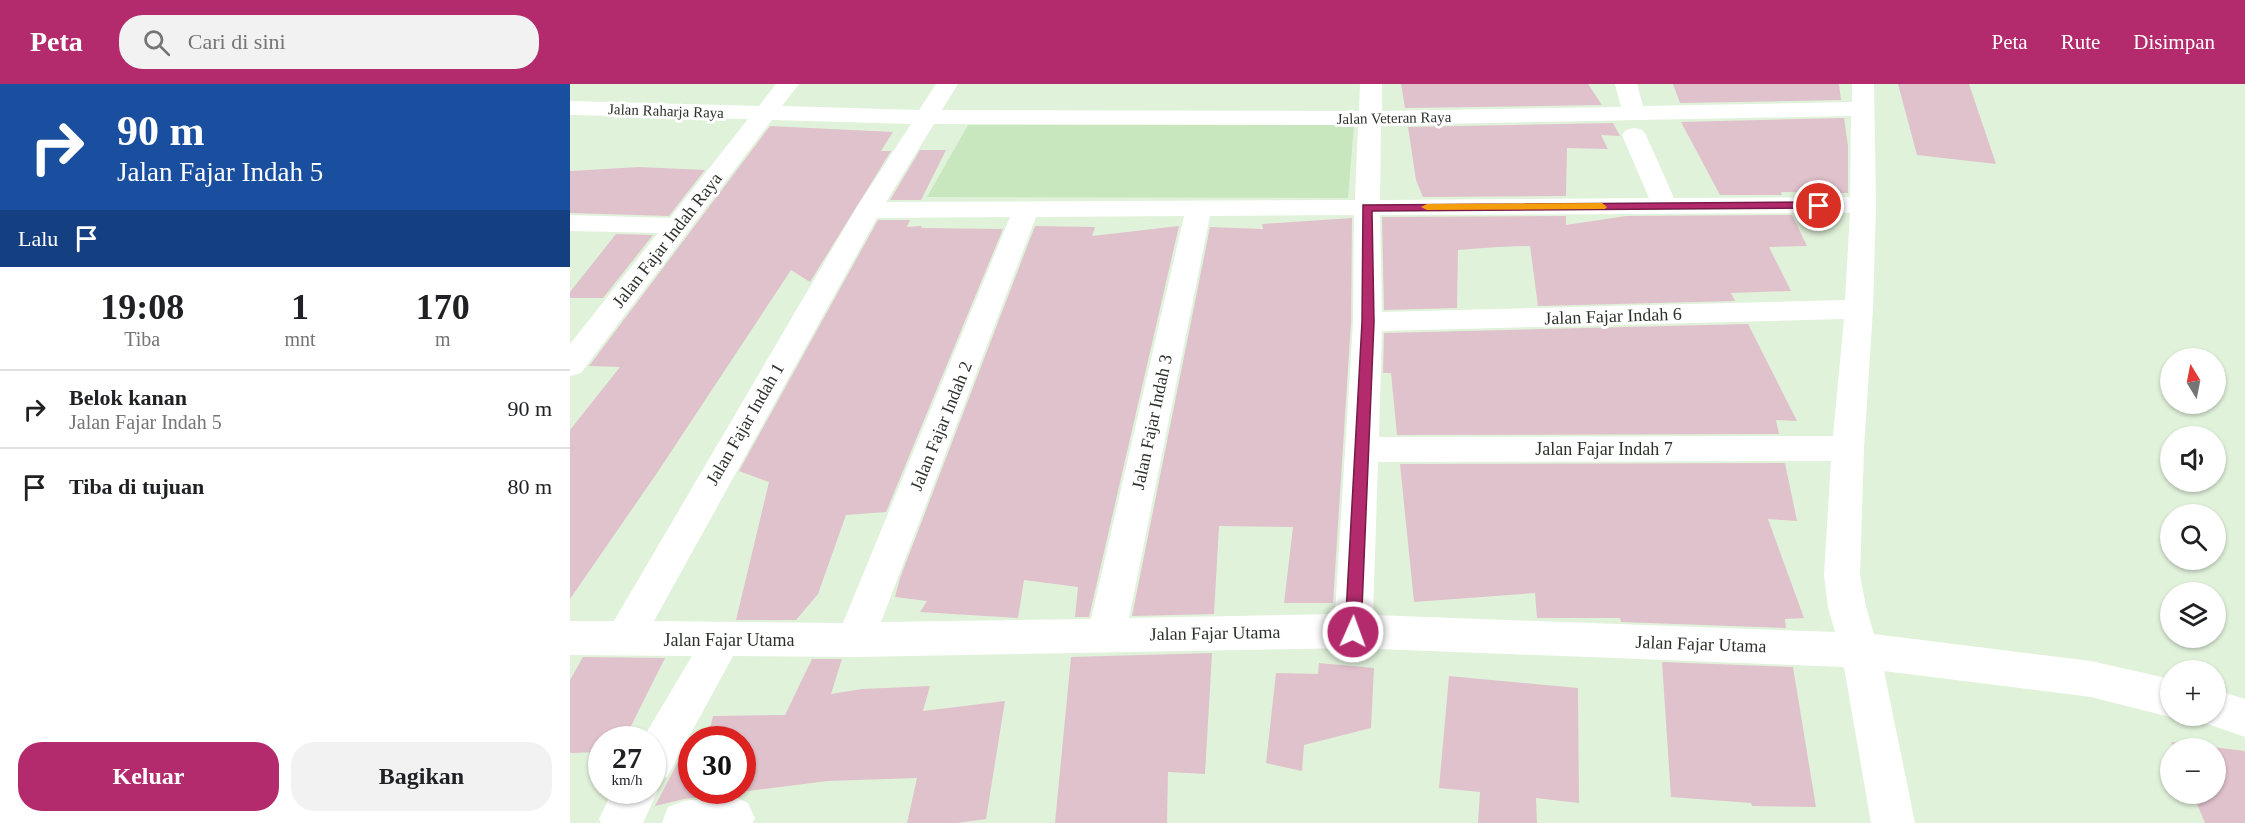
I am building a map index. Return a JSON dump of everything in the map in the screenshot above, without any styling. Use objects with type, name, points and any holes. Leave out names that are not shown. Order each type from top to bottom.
[{"type":"street","points":[[578,108],[613,84]]},
{"type":"street","name":"Jalan Fajar Indah Raya","points":[[570,365],[762,114],[788,84]]},
{"type":"street","name":"Jalan Fajar Indah 1","points":[[624,639],[868,210],[947,84]]},
{"type":"street","points":[[1353,632],[1360,450],[1368,322],[1367,208],[1371,84]]},
{"type":"street","points":[[1626,84],[1634,125],[1665,207]]},
{"type":"street","points":[[1863,96],[1863,205],[1859,309],[1848,448],[1842,575],[1847,607],[1860,650],[1893,823]]},
{"type":"street","name":"Jalan Veteran Raya","points":[[925,117],[1370,118],[1634,125],[1863,96]]},
{"type":"street","name":"Jalan Raharja Raya","points":[[578,108],[925,117]]},
{"type":"street","points":[[868,210],[1863,205]]},
{"type":"street","name":"Jalan Fajar Indah 3","points":[[1107,634],[1198,210]]},
{"type":"street","name":"Jalan Fajar Indah 2","points":[[855,640],[1025,211]]},
{"type":"street","points":[[570,223],[678,226]]},
{"type":"street","name":"Jalan Fajar Indah 6","points":[[1368,322],[1859,309]]},
{"type":"street","name":"Jalan Fajar Indah 7","points":[[1360,450],[1848,448]]},
{"type":"street","name":"Jalan Fajar Utama","points":[[570,638],[855,640],[1107,634],[1353,632],[1860,650],[2091,679],[2160,696]]},
{"type":"street","points":[[666,738],[722,640]]},
{"type":"street","points":[[2226,712],[2245,718]]},
{"type":"street","points":[[684,823],[733,818]]},
{"type":"green space","points":[[968,125],[1354,125],[1348,198],[927,197]]},
{"type":"building","points":[[1401,84],[1588,84],[1602,105],[1405,108]]},
{"type":"building","points":[[1673,84],[1839,84],[1841,100],[1680,103]]},
{"type":"building","points":[[1898,84],[1969,84],[1996,164],[1917,155]]},
{"type":"building","points":[[1844,118],[1848,146],[1848,193],[1781,192],[1782,195],[1720,195],[1681,122]]},
{"type":"building","points":[[1613,123],[1620,136],[1601,135],[1608,149],[1567,148],[1566,196],[1423,197],[1416,180],[1408,127]]},
{"type":"building","points":[[770,126],[893,132],[881,151],[891,151],[810,282],[791,270],[657,473],[570,599],[570,430],[620,367],[589,366]]},
{"type":"building","points":[[920,150],[946,150],[921,200],[890,200]]},
{"type":"building","points":[[639,167],[705,170],[669,216],[570,213],[570,171]]},
{"type":"building","points":[[1792,215],[1807,246],[1769,247],[1791,291],[1731,293],[1735,301],[1538,306],[1530,246],[1497,247],[1458,250],[1457,308],[1384,310],[1382,217],[1566,216],[1566,225],[1626,216]]},
{"type":"building","points":[[1352,218],[1351,322],[1333,603],[1284,603],[1293,527],[1219,526],[1214,614],[1132,616],[1210,227],[1263,229],[1262,224]]},
{"type":"building","points":[[878,220],[910,220],[907,227],[1003,229],[886,512],[846,515],[818,594],[796,620],[736,620],[769,482],[739,471]]},
{"type":"building","points":[[1035,226],[1095,227],[1092,236],[1179,226],[1089,617],[1075,617],[1078,587],[1024,580],[1018,618],[920,612],[927,601],[895,597],[900,578]]},
{"type":"building","points":[[616,234],[653,235],[603,298],[570,298],[570,292]]},
{"type":"building","points":[[1748,324],[1797,421],[1776,420],[1779,434],[1397,435],[1391,373],[1383,373],[1384,333]]},
{"type":"building","points":[[1785,463],[1797,521],[1768,519],[1804,618],[1785,619],[1786,628],[1621,622],[1620,618],[1537,618],[1535,593],[1414,602],[1400,464]]},
{"type":"building","points":[[1212,653],[1205,774],[1168,772],[1167,823],[1055,823],[1071,657]]},
{"type":"building","points":[[583,657],[665,658],[631,726],[588,726],[588,752],[570,753],[570,680]]},
{"type":"building","points":[[812,659],[842,659],[831,694],[862,689],[930,686],[923,711],[1005,701],[986,819],[957,823],[907,823],[917,778],[828,781],[756,790],[756,726],[710,726],[713,716],[785,715]]},
{"type":"building","points":[[1662,662],[1793,667],[1816,807],[1752,806],[1751,803],[1671,797]]},
{"type":"building","points":[[1319,663],[1374,668],[1371,728],[1304,745],[1302,771],[1266,763],[1276,673],[1318,674]]},
{"type":"building","points":[[1449,676],[1578,688],[1579,803],[1536,798],[1537,823],[1478,823],[1480,792],[1439,788]]},
{"type":"building","points":[[2226,749],[2245,751],[2245,823],[2205,823],[2197,804],[2226,804]]},
{"type":"building","points":[[678,762],[678,800],[666,803],[666,785]]},
{"type":"slow traffic","points":[[1427,207],[1602,207]]},
{"type":"route","points":[[1353,632],[1360,450],[1368,322],[1367,208],[1819,206]]}]
